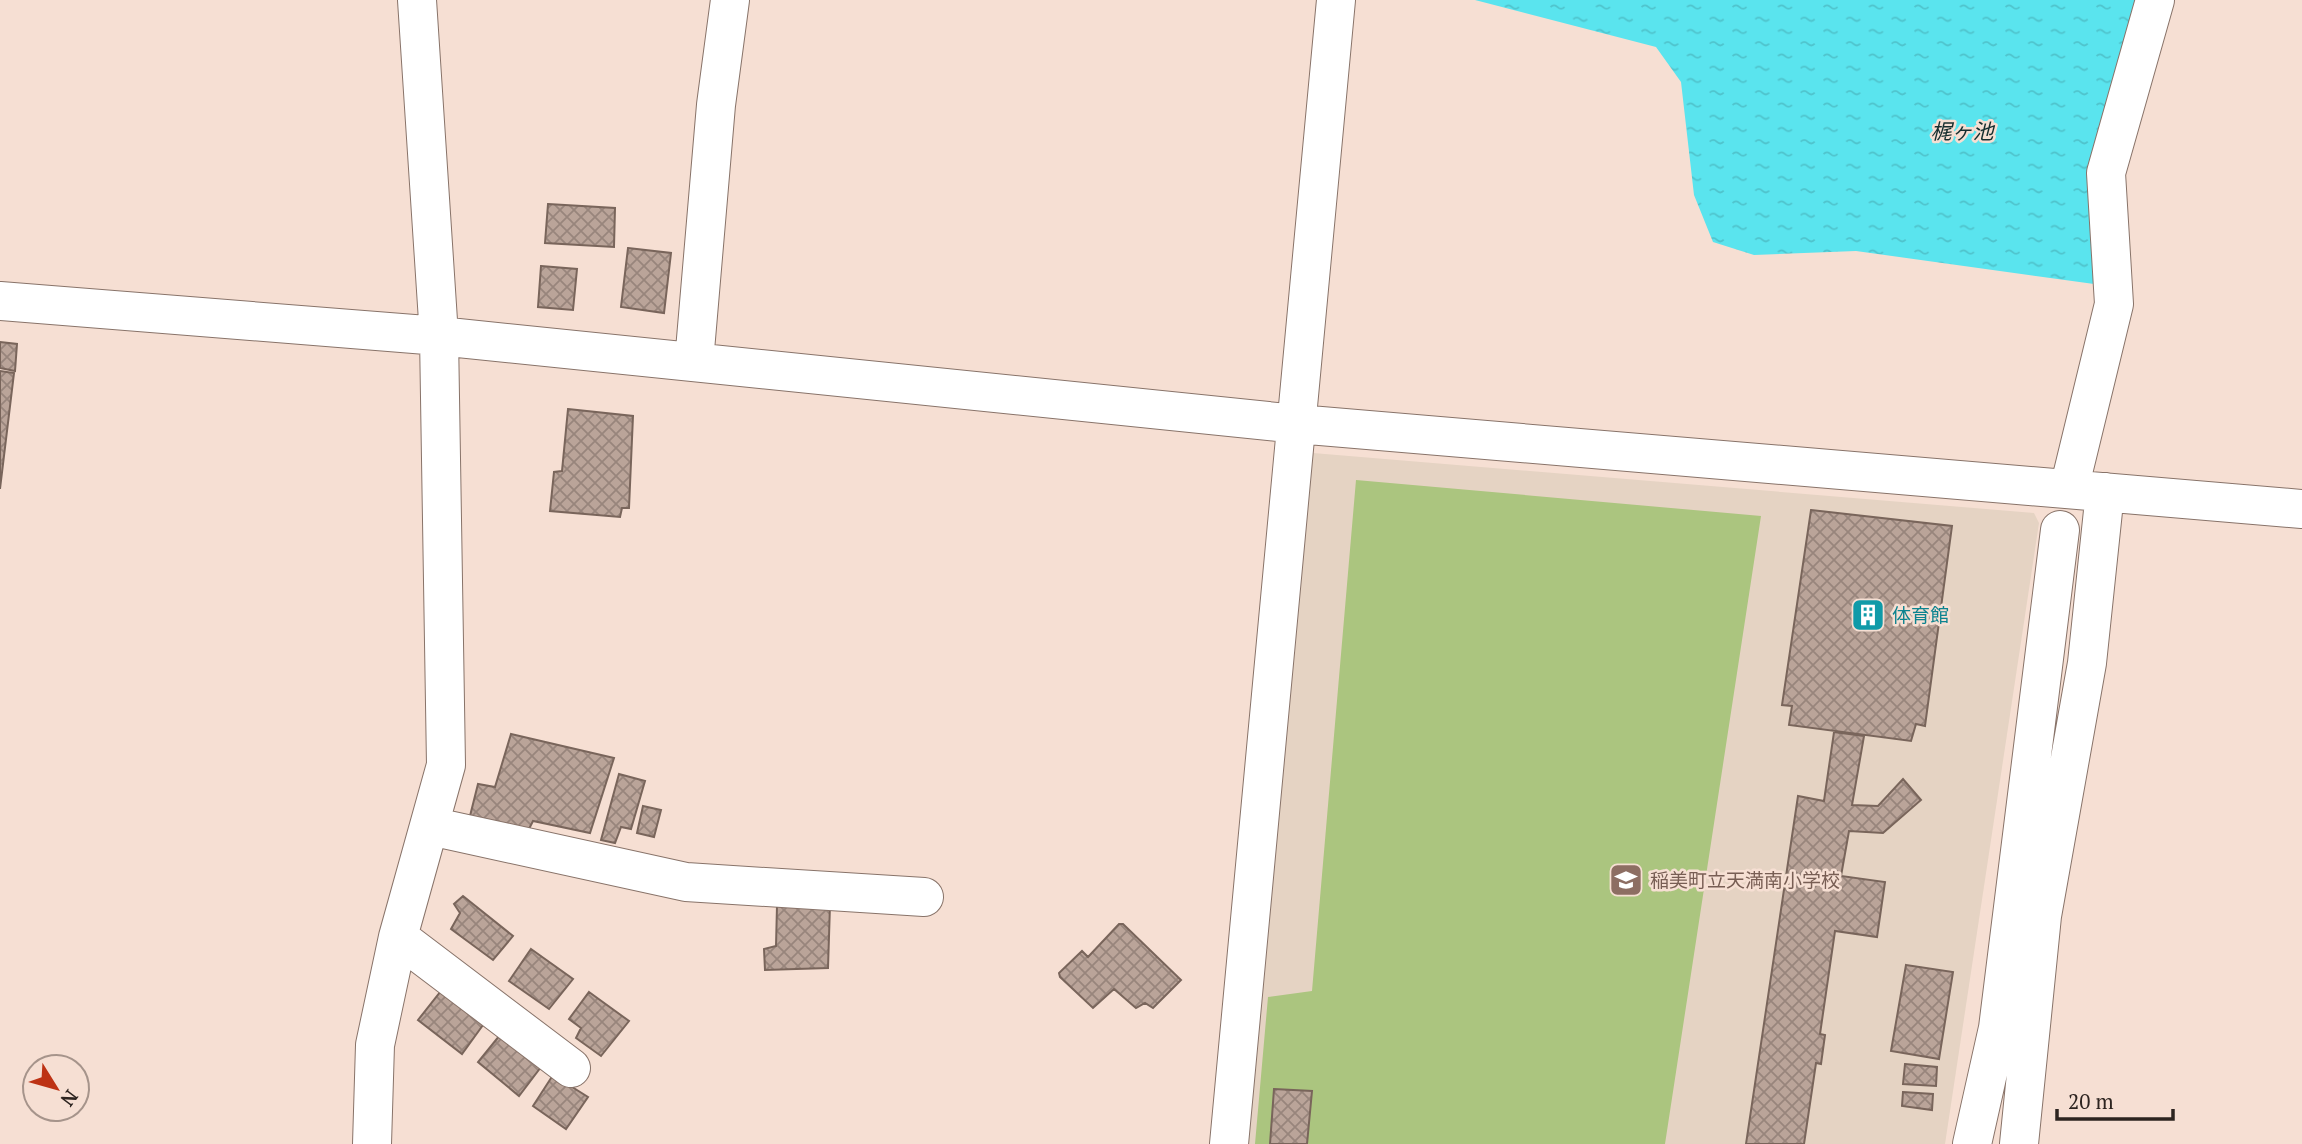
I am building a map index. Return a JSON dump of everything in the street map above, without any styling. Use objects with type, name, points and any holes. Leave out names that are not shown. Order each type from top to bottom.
[{"type":"street","points":[[372,1144],[375,1045],[398,936],[446,765],[439,336],[418,0]]},
{"type":"street","points":[[694,362],[716,105],[730,0]]},
{"type":"street","points":[[1229,1144],[1336,0]]},
{"type":"street","points":[[2019,1144],[2042,916],[2087,663],[2087,490],[2114,304],[2106,173],[2155,0]]},
{"type":"street","points":[[0,301],[439,336],[1297,424],[2302,509]]},
{"type":"street","points":[[1972,1144],[1998,1028],[2060,530]]},
{"type":"street","points":[[430,826],[686,882],[924,897]]},
{"type":"street","points":[[398,936],[571,1068]]},
{"type":"shaded area","name":"稲美町立天満南小学校","points":[[1313,453],[2034,513],[2039,523],[1945,1144],[1243,1144]]},
{"type":"green space","points":[[1356,480],[1761,516],[1665,1144],[1255,1144],[1268,997],[1312,991]]},
{"type":"water","name":"梶ヶ池","points":[[1475,0],[2141,0],[2124,44],[2087,178],[2094,284],[1856,251],[1754,255],[1713,242],[1694,195],[1681,82],[1656,47]]},
{"type":"building","points":[[548,204],[615,208],[614,247],[545,243]]},
{"type":"building","points":[[628,248],[671,253],[664,313],[621,307]]},
{"type":"building","points":[[541,266],[577,269],[573,310],[538,307]]},
{"type":"building","points":[[0,342],[17,344],[15,371],[0,368]]},
{"type":"building","points":[[0,371],[14,373],[0,489]]},
{"type":"building","points":[[568,409],[633,416],[629,508],[622,508],[620,517],[550,511],[554,472],[562,471]]},
{"type":"building","name":"体育館","points":[[1811,510],[1952,526],[1925,726],[1916,724],[1911,741],[1789,725],[1792,706],[1782,705]]},
{"type":"building","points":[[1834,732],[1864,736],[1852,805],[1878,806],[1903,779],[1921,800],[1883,833],[1849,831],[1841,876],[1885,882],[1877,937],[1835,931],[1820,1034],[1825,1035],[1821,1064],[1816,1063],[1804,1144],[1746,1144],[1798,796],[1824,801]]},
{"type":"building","points":[[511,734],[614,758],[590,833],[533,821],[528,831],[469,820],[478,784],[495,787]]},
{"type":"building","points":[[619,774],[645,781],[631,829],[621,827],[615,843],[601,840]]},
{"type":"building","points":[[643,806],[661,810],[654,837],[637,833]]},
{"type":"building","points":[[463,896],[513,936],[493,960],[451,929],[460,913],[454,904]]},
{"type":"building","points":[[830,905],[828,968],[765,970],[764,949],[776,946],[777,906]]},
{"type":"building","points":[[1119,924],[1123,924],[1181,980],[1153,1008],[1145,1003],[1136,1008],[1114,989],[1093,1008],[1060,977],[1059,973],[1082,951],[1088,957]]},
{"type":"building","points":[[531,949],[573,979],[549,1009],[509,981]]},
{"type":"building","points":[[1906,965],[1953,972],[1939,1059],[1891,1051]]},
{"type":"building","points":[[441,991],[483,1025],[462,1054],[418,1020]]},
{"type":"building","points":[[589,992],[629,1021],[601,1056],[576,1038],[581,1028],[569,1019]]},
{"type":"building","points":[[500,1035],[541,1067],[519,1096],[478,1062]]},
{"type":"building","points":[[1905,1064],[1937,1067],[1936,1086],[1903,1084]]},
{"type":"building","points":[[553,1075],[588,1097],[566,1129],[533,1106]]},
{"type":"building","points":[[1274,1089],[1312,1091],[1307,1144],[1270,1144]]},
{"type":"building","points":[[1903,1092],[1933,1094],[1932,1110],[1902,1106]]},
{"type":"place","name":"体育館","points":[[1868,615]]},
{"type":"place","name":"稲美町立天満南小学校","points":[[1626,880]]}]
